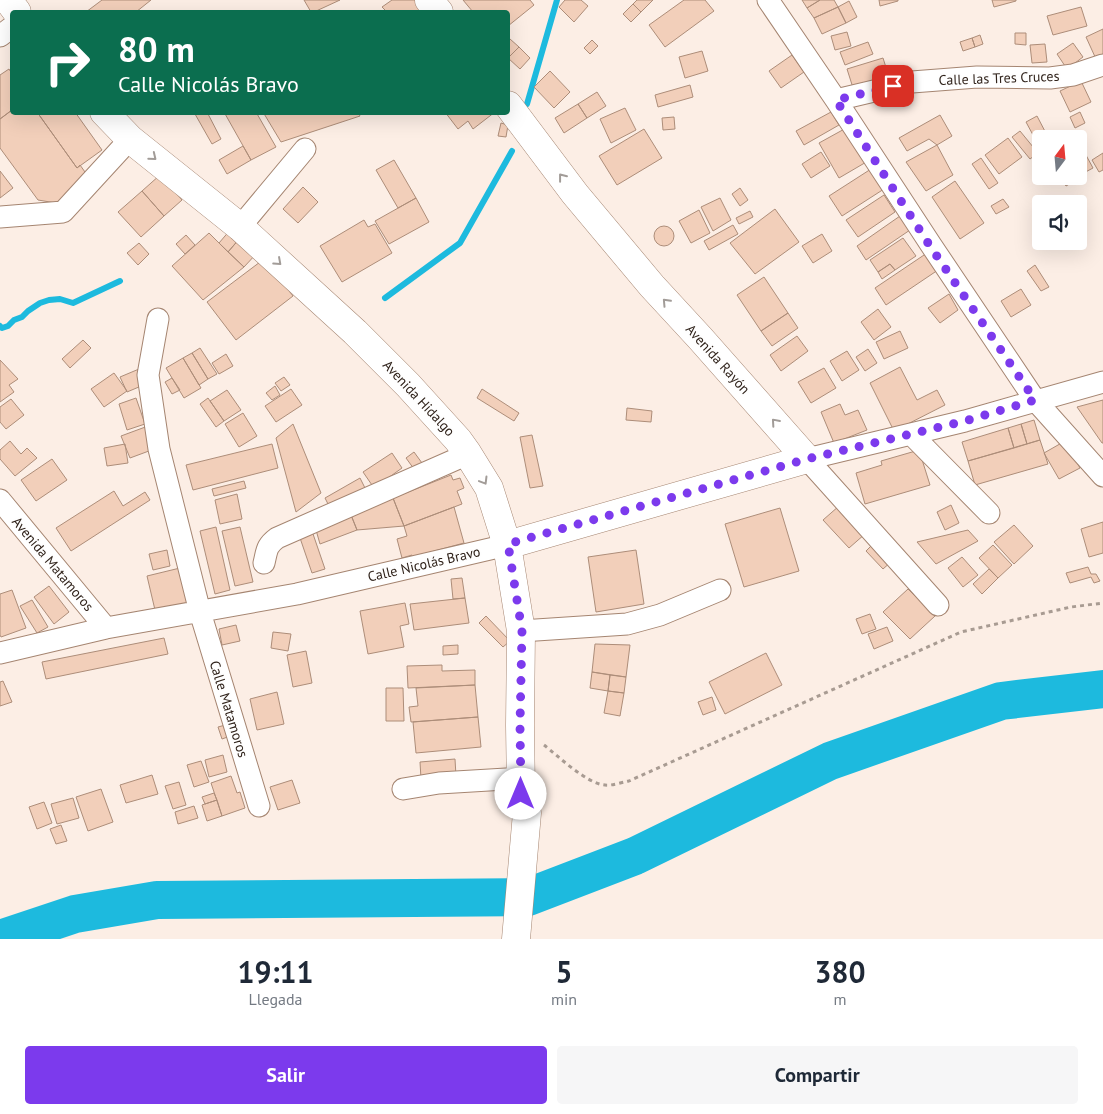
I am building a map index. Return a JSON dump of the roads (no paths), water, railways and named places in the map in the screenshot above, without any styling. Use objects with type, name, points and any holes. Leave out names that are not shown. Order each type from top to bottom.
[{"type":"main road","points":[[429,0],[437,10]]},
{"type":"main road","name":"Avenida Rayón","points":[[510,108],[576,194],[652,286],[807,459]]},
{"type":"main road","name":"Avenida Hidalgo","points":[[107,115],[130,139],[240,227],[356,332],[458,440],[489,488],[508,544],[522,631],[516,939]]},
{"type":"main road","name":"Calle Nicolás Bravo","points":[[508,544],[807,459]]},
{"type":"main road","name":"Avenida Hidalgo","points":[[502,939],[520,799]]},
{"type":"street","points":[[768,0],[836,100],[930,246],[1035,400],[1103,476]]},
{"type":"street","name":"Calle las Tres Cruces","points":[[836,100],[912,82],[977,77],[1050,78],[1073,75],[1103,65]]},
{"type":"street","points":[[0,217],[63,212],[130,139]]},
{"type":"street","points":[[240,227],[305,149]]},
{"type":"street","name":"Calle Matamoros","points":[[158,319],[148,375],[160,449],[200,612],[259,806]]},
{"type":"street","name":"Calle Nicolás Bravo","points":[[807,459],[912,435],[1103,382]]},
{"type":"street","points":[[912,435],[989,513]]},
{"type":"street","points":[[264,563],[270,542],[277,538],[468,454]]},
{"type":"street","name":"Avenida Rayón","points":[[807,459],[938,605]]},
{"type":"street","name":"Avenida Matamoros","points":[[0,500],[106,628]]},
{"type":"street","name":"Calle Nicolás Bravo","points":[[0,652],[106,628],[298,594],[508,544]]},
{"type":"street","points":[[522,631],[627,624],[660,614],[720,590]]},
{"type":"street","points":[[403,789],[439,783],[520,799]]},
{"type":"waterway","points":[[527,104],[557,0]]},
{"type":"waterway","points":[[385,298],[460,243],[512,151]]},
{"type":"waterway","points":[[0,326],[2,328],[8,326],[40,303],[60,299],[73,303],[120,281]]},
{"type":"waterway","points":[[0,939],[75,914],[157,900],[528,897],[635,856],[830,761],[1001,701],[1103,689]]}]
